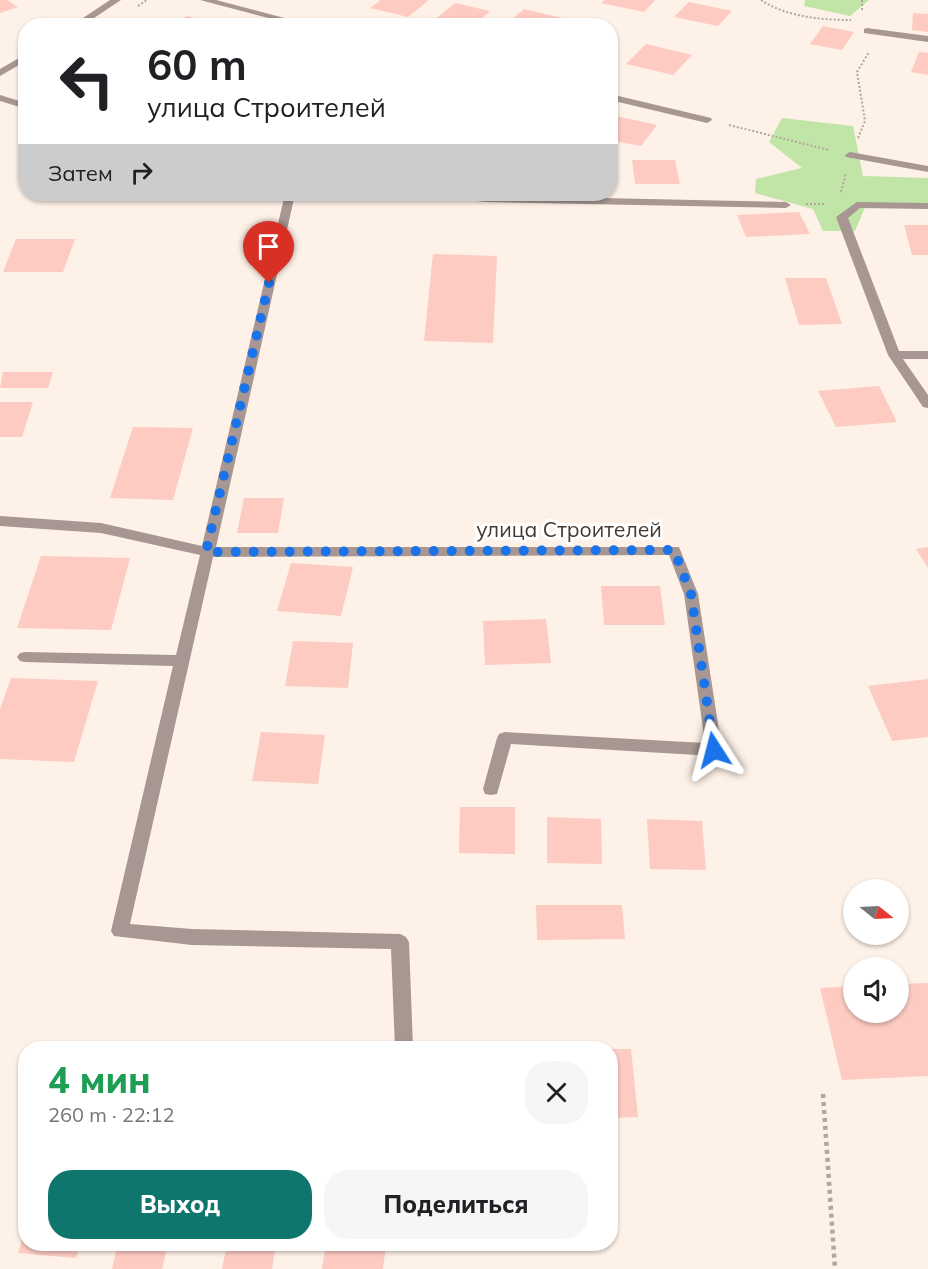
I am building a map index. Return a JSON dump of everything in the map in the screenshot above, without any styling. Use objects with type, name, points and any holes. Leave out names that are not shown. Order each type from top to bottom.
[{"type":"street","points":[[87,18],[114,0]]},
{"type":"street","points":[[205,0],[278,18]]},
{"type":"street","points":[[867,31],[928,39]]},
{"type":"street","points":[[0,73],[18,62]]},
{"type":"street","points":[[0,98],[18,104]]},
{"type":"street","points":[[618,99],[707,120]]},
{"type":"street","points":[[850,155],[928,169]]},
{"type":"street","points":[[288,201],[120,931],[192,937],[400,942],[404,1041]]},
{"type":"street","points":[[587,201],[786,205]]},
{"type":"street","points":[[928,206],[857,206],[842,217],[894,355],[928,404]]},
{"type":"street","points":[[894,355],[928,355]]},
{"type":"street","name":"улица Строителей","points":[[0,521],[101,528],[206,552],[674,550],[691,594],[714,750],[505,738],[491,789]]},
{"type":"street","points":[[25,657],[181,661]]},
{"type":"path","points":[[761,0],[767,5],[783,10],[833,21],[861,20]]},
{"type":"path","points":[[842,217],[838,204],[850,155],[865,121],[857,72],[868,55],[870,36],[861,20],[862,0]]},
{"type":"path","points":[[707,120],[850,155]]},
{"type":"path","points":[[786,205],[838,204]]},
{"type":"path","points":[[823,1094],[835,1269]]},
{"type":"green space","points":[[805,0],[869,0],[850,16],[804,6]]},
{"type":"green space","points":[[782,118],[853,126],[863,176],[928,178],[928,203],[866,205],[855,231],[823,231],[813,209],[755,193],[756,179],[802,168],[769,142]]},
{"type":"building","points":[[0,0],[7,0],[18,7],[0,13]]},
{"type":"building","points":[[381,0],[429,0],[408,17],[370,8]]},
{"type":"building","points":[[605,0],[655,0],[644,12],[601,3]]},
{"type":"building","points":[[689,2],[732,11],[718,26],[674,17]]},
{"type":"building","points":[[455,3],[490,11],[482,18],[437,18]]},
{"type":"building","points":[[524,9],[563,18],[513,18]]},
{"type":"building","points":[[913,13],[928,14],[928,32],[912,30]]},
{"type":"building","points":[[823,26],[854,32],[842,50],[810,44]]},
{"type":"building","points":[[646,44],[692,55],[673,75],[626,64]]},
{"type":"building","points":[[919,52],[928,53],[928,75],[911,72]]},
{"type":"building","points":[[618,117],[657,125],[641,146],[618,142]]},
{"type":"building","points":[[632,160],[675,160],[680,184],[635,184]]},
{"type":"building","points":[[799,212],[810,234],[746,237],[737,215]]},
{"type":"building","points":[[904,225],[928,225],[928,255],[912,255]]},
{"type":"building","points":[[16,239],[75,239],[63,272],[3,272]]},
{"type":"building","points":[[433,254],[497,256],[493,343],[424,341]]},
{"type":"building","points":[[785,278],[826,278],[842,324],[799,325]]},
{"type":"building","points":[[3,372],[53,372],[48,388],[0,388]]},
{"type":"building","points":[[879,386],[897,422],[836,427],[818,391]]},
{"type":"building","points":[[0,402],[33,402],[22,437],[0,437]]},
{"type":"building","points":[[133,427],[193,428],[173,500],[110,498]]},
{"type":"building","points":[[244,498],[284,498],[278,533],[237,533]]},
{"type":"building","points":[[928,547],[928,568],[916,549]]},
{"type":"building","points":[[41,556],[130,558],[111,630],[17,628]]},
{"type":"building","points":[[291,563],[353,567],[341,616],[277,611]]},
{"type":"building","points":[[601,586],[660,586],[665,625],[604,625]]},
{"type":"building","points":[[546,619],[551,663],[485,665],[483,621]]},
{"type":"building","points":[[293,641],[353,643],[348,688],[285,686]]},
{"type":"building","points":[[11,678],[98,681],[74,762],[0,759],[0,709]]},
{"type":"building","points":[[928,679],[928,737],[892,741],[868,686]]},
{"type":"building","points":[[261,732],[325,735],[318,784],[252,781]]},
{"type":"building","points":[[460,807],[515,807],[515,854],[459,853]]},
{"type":"building","points":[[547,817],[601,819],[602,864],[547,863]]},
{"type":"building","points":[[647,819],[702,821],[706,870],[650,869]]},
{"type":"building","points":[[536,905],[622,905],[625,939],[537,940]]},
{"type":"building","points":[[928,983],[928,1076],[842,1080],[820,988],[843,987],[843,1023],[909,1023],[909,984]]},
{"type":"building","points":[[618,1049],[631,1049],[638,1117],[618,1118]]},
{"type":"building","points":[[19,1251],[78,1251],[76,1258],[18,1253]]},
{"type":"building","points":[[116,1251],[166,1251],[162,1269],[112,1269]]},
{"type":"building","points":[[226,1251],[275,1251],[272,1269],[222,1269]]},
{"type":"building","points":[[325,1251],[385,1251],[383,1269],[322,1269]]},
{"type":"route","points":[[269,283],[206,552],[674,550],[691,594],[714,750]]}]
